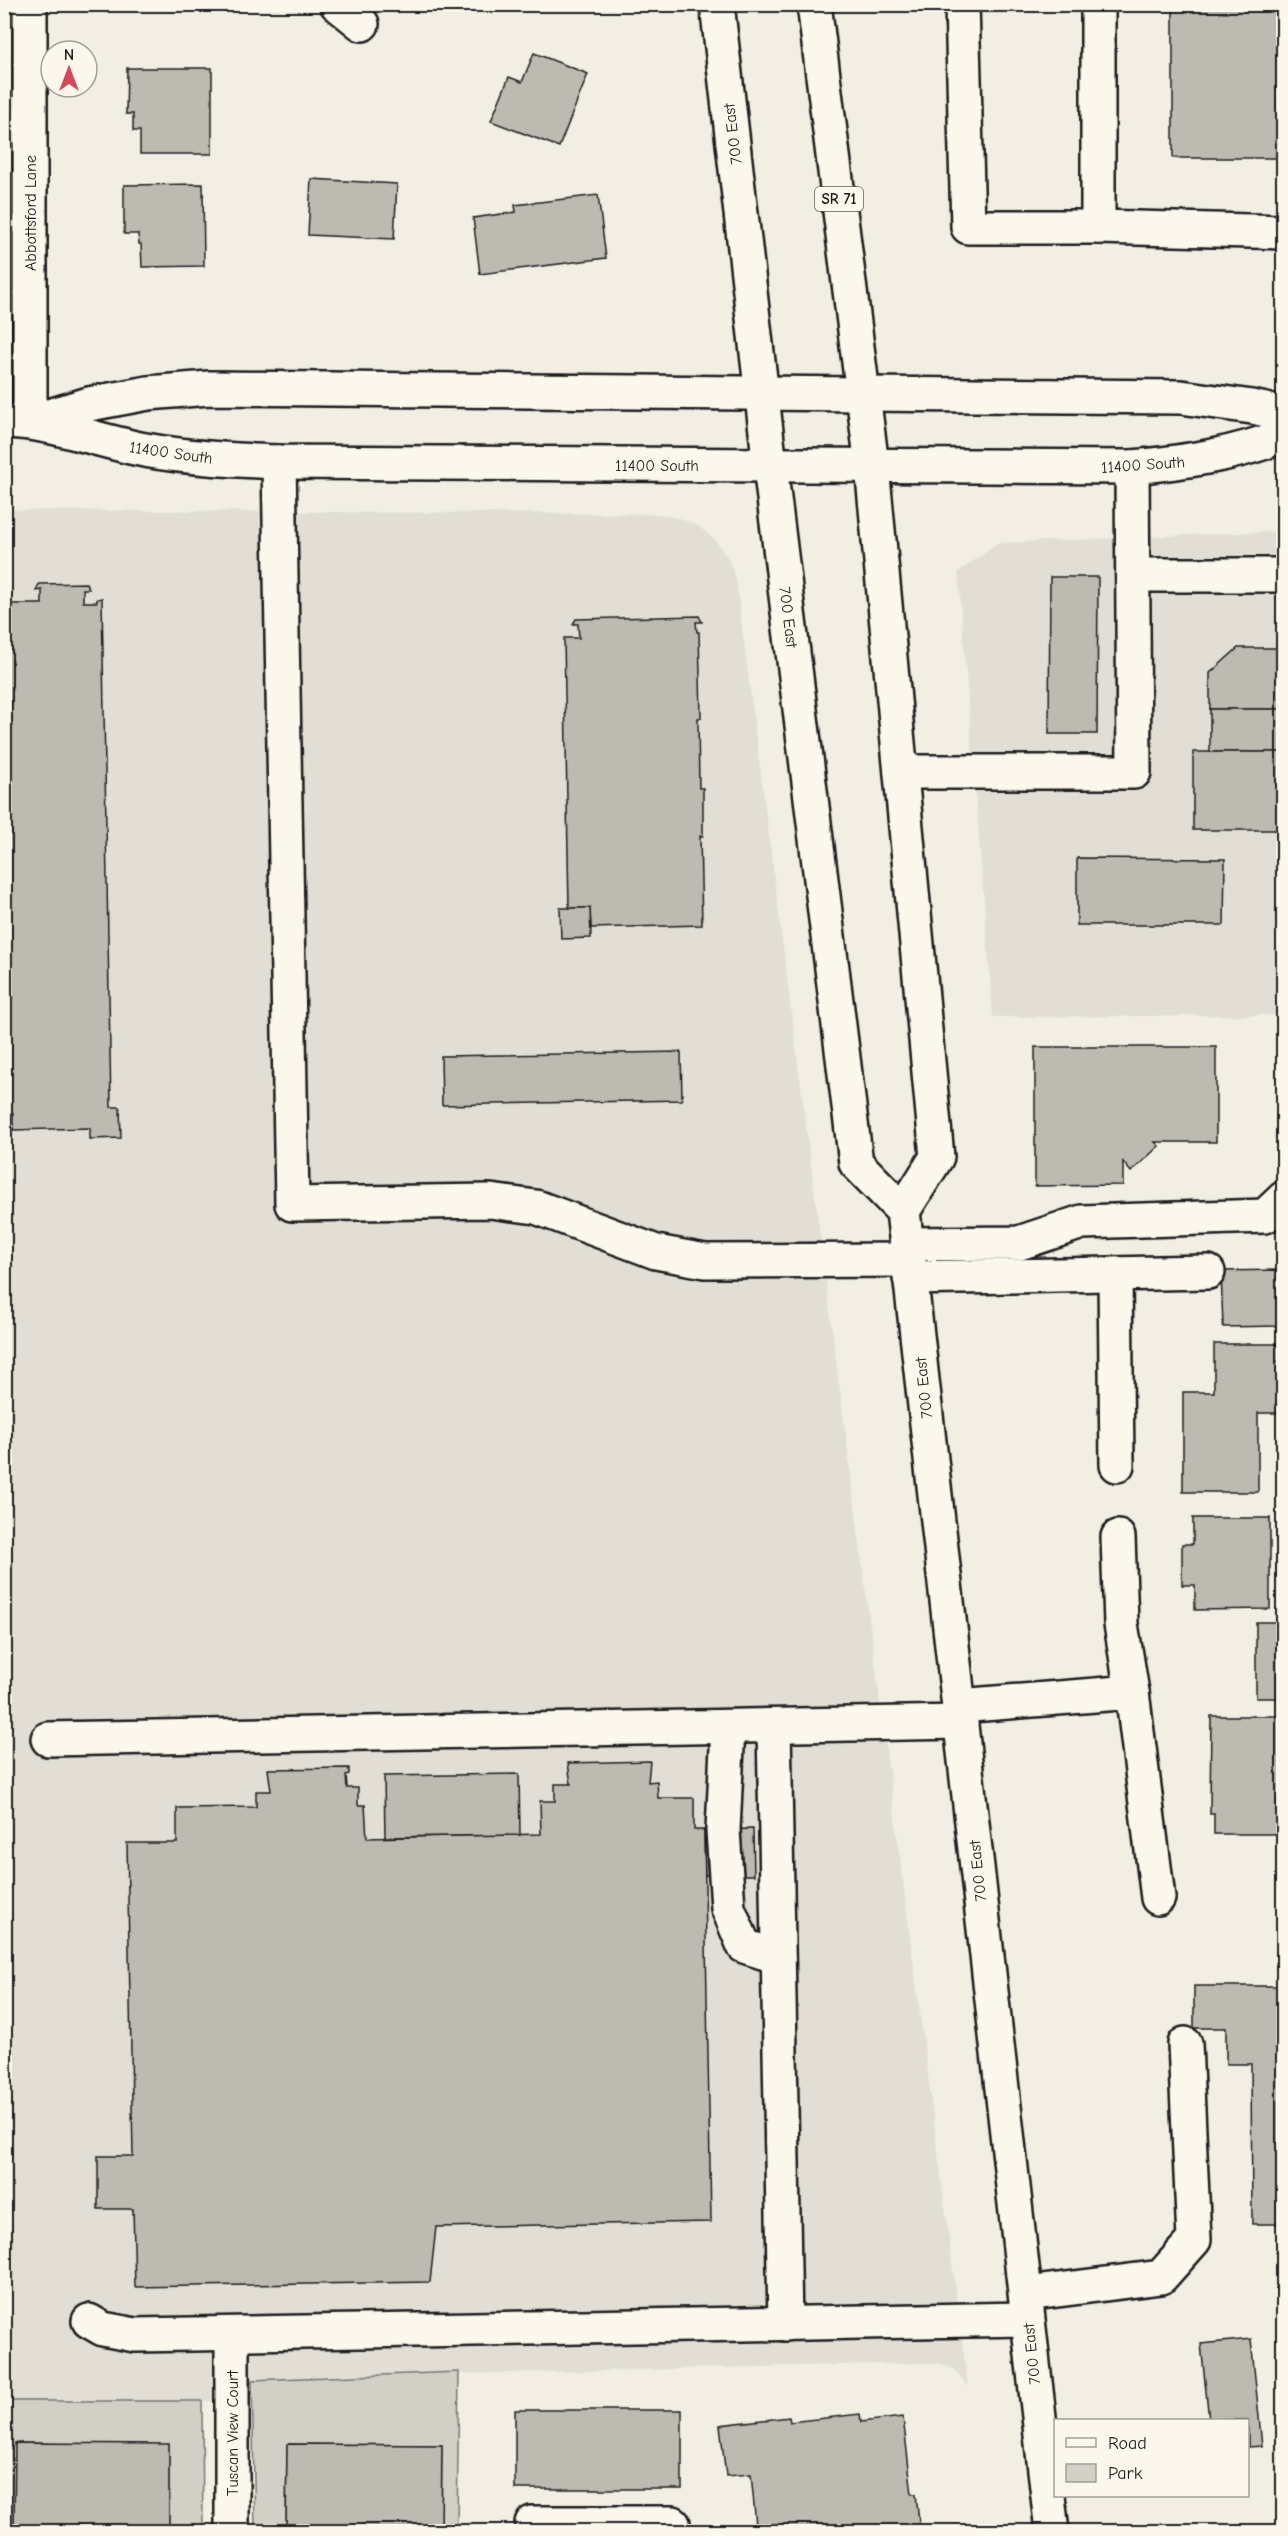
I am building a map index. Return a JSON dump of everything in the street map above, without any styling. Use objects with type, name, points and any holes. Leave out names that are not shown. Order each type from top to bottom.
[{"type":"main road","name":"Abbottsford Lane","points":[[17,421],[30,4]]},
{"type":"main road","name":"700 East","points":[[717,4],[770,466],[856,1163],[903,1211],[1052,2532]]},
{"type":"main road","name":"SR 71","points":[[814,4],[872,466],[937,1156],[903,1211]]},
{"type":"main road","points":[[962,4],[968,226],[1284,232]]},
{"type":"main road","points":[[1098,4],[1098,227]]},
{"type":"main road","points":[[17,421],[148,393],[208,388],[1181,397],[1229,403],[1284,414]]},
{"type":"main road","name":"11400 South","points":[[17,421],[147,450],[209,459],[279,462],[1132,467],[1181,463],[1229,454],[1284,435]]},
{"type":"main road","points":[[279,462],[292,1204],[490,1201],[536,1207],[656,1252],[705,1261],[908,1261],[1114,1275],[1208,1272]]},
{"type":"main road","points":[[901,772],[1134,772],[1132,467]]},
{"type":"main road","points":[[1133,575],[1284,575]]},
{"type":"main road","points":[[908,1261],[1019,1243],[1082,1222],[1265,1216],[1284,1198]]},
{"type":"main road","points":[[1114,1275],[1117,1465]]},
{"type":"main road","points":[[1118,1537],[1121,1624],[1132,1692],[1158,1898]]},
{"type":"main road","points":[[48,1739],[774,1726],[960,1714],[1132,1692]]},
{"type":"main road","points":[[728,1726],[723,1830],[728,1908],[744,1946],[778,1957]]},
{"type":"main road","points":[[774,1726],[784,2324]]},
{"type":"main road","points":[[89,2321],[103,2329],[119,2333],[232,2334],[784,2324],[1026,2306],[1161,2277],[1194,2240],[1185,2044]]},
{"type":"main road","name":"Tuscan View Court","points":[[232,2334],[232,2532]]},
{"type":"main road","points":[[532,2532],[532,2523],[673,2523],[673,2532]]},
{"type":"shaded area","points":[[5,510],[658,514],[679,518],[698,526],[714,539],[728,558],[736,580],[968,2387],[954,2369],[942,2364],[929,2363],[296,2378],[295,2401],[5,2402]]},
{"type":"shaded area","points":[[1283,531],[1283,1015],[993,1017],[958,572],[999,543]]},
{"type":"green space","points":[[459,2372],[457,2531],[441,2531],[442,2445],[287,2444],[286,2531],[255,2531],[252,2380]]},
{"type":"green space","points":[[4,2401],[202,2401],[203,2531],[169,2531],[169,2445],[15,2443],[14,2531],[5,2531]]},
{"type":"building","points":[[1173,4],[1284,4],[1284,158],[1173,158]]},
{"type":"building","points":[[534,53],[588,74],[559,147],[491,121],[509,77],[522,82]]},
{"type":"building","points":[[127,68],[212,68],[212,154],[140,154],[140,131],[133,131],[133,114],[126,114]]},
{"type":"building","points":[[311,179],[397,184],[394,239],[308,235]]},
{"type":"building","points":[[203,184],[204,266],[142,267],[138,234],[124,234],[124,185]]},
{"type":"building","points":[[598,195],[606,258],[480,274],[473,218],[516,212],[515,205]]},
{"type":"building","points":[[1050,577],[1098,577],[1097,734],[1049,734]]},
{"type":"building","points":[[86,583],[89,589],[83,589],[83,602],[97,602],[97,599],[102,598],[111,1107],[120,1107],[121,1138],[90,1139],[90,1128],[13,1130],[13,1114],[4,1114],[4,604],[42,604],[42,590],[36,591],[39,584]]},
{"type":"building","points":[[699,616],[702,622],[696,622],[697,632],[699,632],[701,718],[698,718],[699,788],[703,788],[703,836],[700,836],[702,925],[591,928],[590,908],[569,908],[564,638],[579,638],[578,624],[573,624],[576,619]]},
{"type":"building","points":[[1238,648],[1284,648],[1284,709],[1210,709],[1210,673]]},
{"type":"building","points":[[1210,709],[1284,709],[1284,752],[1210,752]]},
{"type":"building","points":[[1193,752],[1284,752],[1284,830],[1193,830]]},
{"type":"building","points":[[1077,858],[1225,859],[1224,925],[1077,925]]},
{"type":"building","points":[[560,908],[590,908],[591,938],[561,939]]},
{"type":"building","points":[[1035,1047],[1216,1047],[1216,1142],[1155,1142],[1159,1146],[1131,1172],[1123,1162],[1123,1185],[1035,1186]]},
{"type":"building","points":[[681,1052],[682,1100],[442,1105],[441,1056]]},
{"type":"building","points":[[1284,1270],[1284,1326],[1223,1327],[1221,1271]]},
{"type":"building","points":[[1214,1344],[1284,1344],[1284,1413],[1258,1413],[1258,1492],[1183,1492],[1183,1392],[1214,1392]]},
{"type":"building","points":[[1193,1518],[1270,1518],[1270,1609],[1195,1610],[1195,1585],[1182,1585],[1182,1544],[1193,1544]]},
{"type":"building","points":[[1256,1622],[1284,1622],[1284,1698],[1256,1698]]},
{"type":"building","points":[[1211,1716],[1284,1716],[1284,1834],[1214,1834],[1214,1814],[1210,1814]]},
{"type":"building","points":[[650,1761],[648,1782],[657,1781],[658,1798],[694,1798],[694,1830],[704,1830],[711,2222],[436,2227],[430,2282],[135,2287],[133,2209],[98,2209],[98,2156],[133,2156],[127,1843],[177,1843],[177,1808],[256,1807],[256,1791],[271,1791],[268,1769],[349,1768],[349,1774],[346,1775],[347,1788],[358,1788],[358,1805],[365,1805],[367,1838],[541,1834],[540,1801],[555,1801],[555,1784],[571,1784],[568,1763]]},
{"type":"building","points":[[519,1774],[520,1835],[385,1837],[384,1776]]},
{"type":"building","points":[[753,1829],[754,1875],[705,1875],[704,1830]]},
{"type":"building","points":[[1194,1986],[1284,1986],[1284,2224],[1252,2224],[1251,2064],[1226,2064],[1226,2028],[1194,2028]]},
{"type":"building","points":[[1251,2339],[1262,2446],[1249,2447],[1249,2419],[1209,2419],[1201,2344]]},
{"type":"building","points":[[515,2410],[682,2410],[682,2489],[515,2489]]},
{"type":"building","points":[[860,2414],[861,2422],[903,2417],[912,2494],[916,2494],[920,2532],[742,2532],[742,2527],[756,2525],[751,2474],[726,2476],[720,2425],[789,2417],[790,2422]]},
{"type":"building","points":[[15,2443],[169,2444],[169,2532],[14,2532]]},
{"type":"building","points":[[287,2444],[442,2445],[441,2532],[286,2532]]}]
